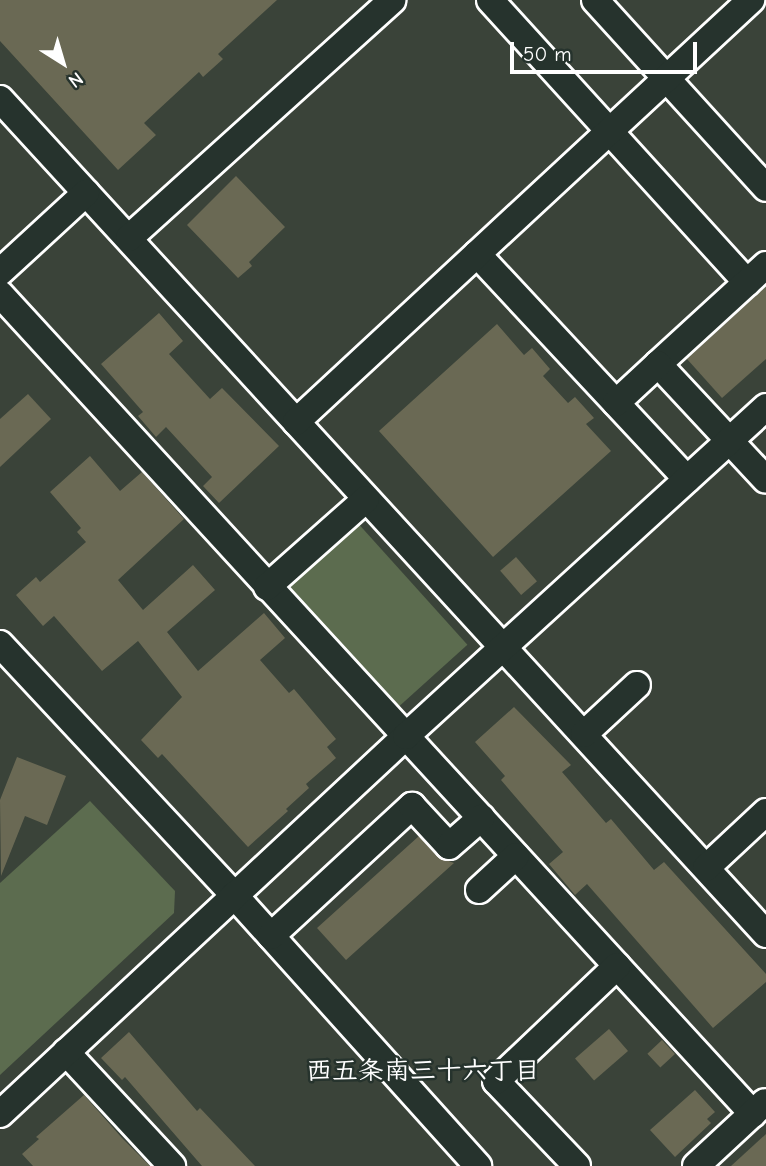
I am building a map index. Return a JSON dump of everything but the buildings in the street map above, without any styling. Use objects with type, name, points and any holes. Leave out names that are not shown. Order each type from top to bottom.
[{"type":"street","points":[[129,238],[393,0]]},
{"type":"street","points":[[491,0],[609,131],[757,274],[616,403]]},
{"type":"street","points":[[595,0],[766,188]]},
{"type":"street","points":[[296,422],[751,0]]},
{"type":"street","points":[[0,99],[766,934]]},
{"type":"street","points":[[0,272],[86,193]]},
{"type":"street","points":[[477,254],[687,479]]},
{"type":"street","points":[[0,294],[617,966],[759,1107],[696,1166]]},
{"type":"street","points":[[658,365],[766,480]]},
{"type":"street","points":[[0,1114],[405,736],[766,407]]},
{"type":"street","points":[[267,587],[366,499]]},
{"type":"street","points":[[0,644],[234,895],[478,1166]]},
{"type":"street","points":[[584,734],[637,685]]},
{"type":"street","points":[[271,936],[412,806],[449,846],[481,818]]},
{"type":"street","points":[[706,868],[766,812]]},
{"type":"street","points":[[479,890],[516,856]]},
{"type":"street","points":[[577,1166],[496,1081],[617,966]]},
{"type":"street","points":[[66,1052],[172,1166]]},
{"type":"green space","points":[[355,520],[467,645],[395,710],[283,585]]},
{"type":"green space","points":[[90,801],[175,891],[174,913],[0,1075],[0,883]]},
{"type":"district","name":"西五条南三十六丁目","points":[[423,1072]]}]
